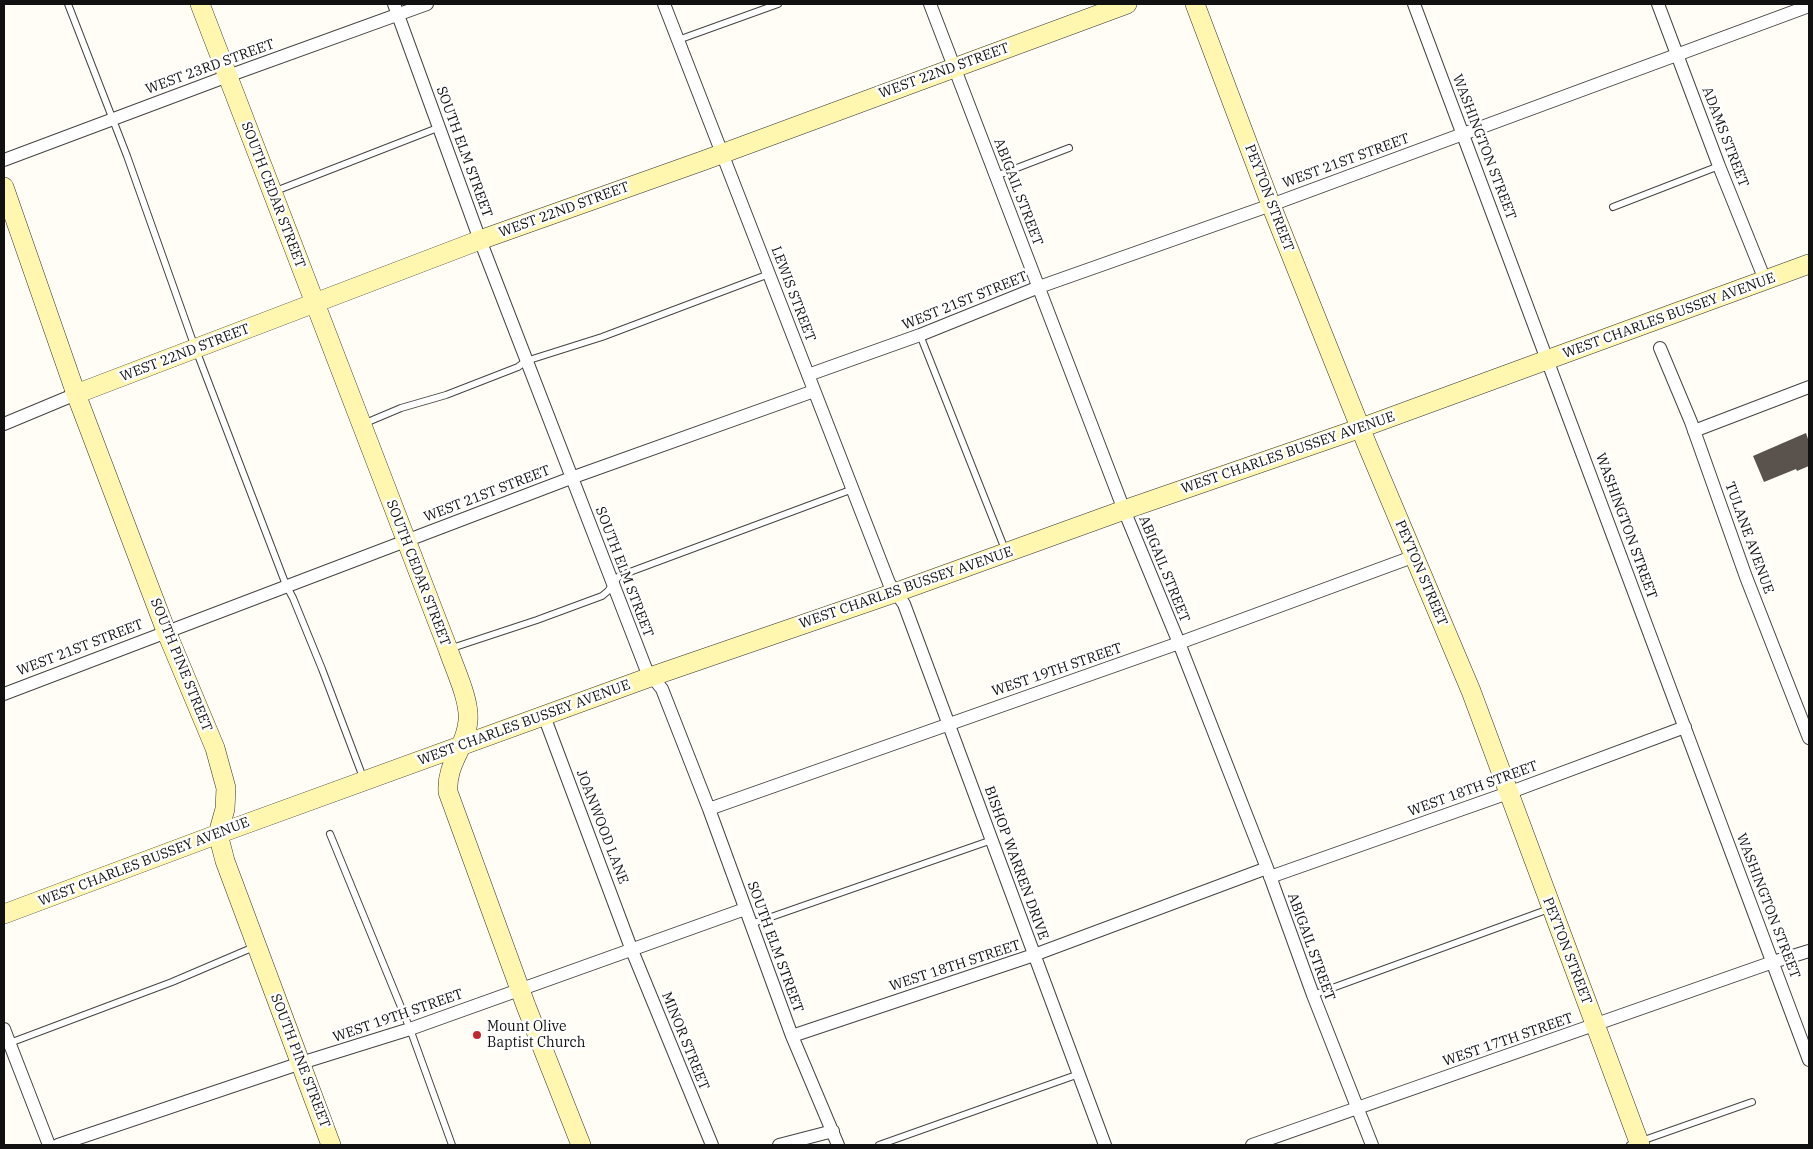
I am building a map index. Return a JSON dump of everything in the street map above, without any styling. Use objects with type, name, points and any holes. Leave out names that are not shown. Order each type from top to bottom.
[{"type":"street","name":"SOUTH CEDAR STREET","points":[[200,4],[448,649],[468,709],[468,722],[462,745],[447,779],[448,792],[520,989],[581,1145]]},
{"type":"street","name":"WEST 23RD STREET","points":[[4,160],[228,76],[396,9],[427,4]]},
{"type":"street","name":"LEWIS STREET","points":[[664,4],[889,583],[897,592]]},
{"type":"street","name":"ABIGAIL STREET","points":[[930,4],[1124,510],[1179,643],[1372,1145]]},
{"type":"street","name":"WEST 22ND STREET","points":[[4,424],[76,394],[480,240],[723,153],[1127,4]]},
{"type":"street","name":"PEYTON STREET","points":[[1195,4],[1271,205],[1361,428],[1471,691],[1596,1025],[1636,1144]]},
{"type":"street","name":"WASHINGTON STREET","points":[[1414,4],[1809,1060]]},
{"type":"street","name":"ADAMS STREET","points":[[1658,4],[1719,166],[1765,280]]},
{"type":"street","name":"WEST 21ST STREET","points":[[808,375],[920,335],[1039,288],[1271,205],[1809,6]]},
{"type":"street","name":"SOUTH ELM STREET","points":[[396,9],[480,240],[571,478],[646,669],[662,689],[709,809],[792,1036],[838,1145]]},
{"type":"street","name":"SOUTH PINE STREET","points":[[4,187],[76,394],[166,631],[216,748],[227,795],[218,834],[230,876],[331,1145]]},
{"type":"street","name":"WEST CHARLES BUSSEY AVENUE","points":[[5,911],[653,676],[897,592],[1548,361],[1809,264]]},
{"type":"street","name":"TULANE AVENUE","points":[[1660,348],[1694,431],[1746,578],[1809,738]]},
{"type":"street","points":[[1694,431],[1809,387]]},
{"type":"street","name":"WEST 21ST STREET","points":[[4,694],[571,478],[814,391]]},
{"type":"street","name":"WEST 19TH STREET","points":[[709,809],[1179,643],[1414,556]]},
{"type":"street","name":"BISHOP WARREN DRIVE","points":[[897,592],[904,604],[1105,1145]]},
{"type":"street","name":"JOANWOOD LANE","points":[[544,716],[631,948]]},
{"type":"street","name":"WEST 18TH STREET","points":[[792,1036],[1034,956],[1268,873],[1508,793],[1685,727]]},
{"type":"street","name":"WEST 19TH STREET","points":[[58,1145],[301,1063],[410,1029],[631,948],[745,909]]},
{"type":"street","name":"MINOR STREET","points":[[631,948],[712,1145]]},
{"type":"street","name":"WEST 17TH STREET","points":[[1252,1145],[1773,962],[1809,952]]},
{"type":"street","points":[[4,1029],[6,1044],[49,1145]]},
{"type":"street","points":[[779,1145],[833,1131]]},
{"type":"lane","points":[[68,4],[113,119],[196,348],[286,585],[294,598],[364,781]]},
{"type":"lane","points":[[678,40],[778,4]]},
{"type":"lane","points":[[272,192],[440,127]]},
{"type":"lane","points":[[996,176],[1069,148]]},
{"type":"lane","points":[[1613,207],[1719,166]]},
{"type":"lane","points":[[361,424],[401,408],[446,395],[518,367],[526,361],[602,337],[769,274]]},
{"type":"lane","points":[[920,335],[1006,553]]},
{"type":"lane","points":[[448,649],[537,620],[602,596],[620,576],[853,489]]},
{"type":"lane","points":[[330,834],[410,1029],[452,1145]]},
{"type":"lane","points":[[751,924],[992,840]]},
{"type":"lane","points":[[1313,995],[1551,908]]},
{"type":"lane","points":[[6,1044],[172,982],[256,946]]},
{"type":"lane","points":[[879,1145],[1079,1074]]},
{"type":"lane","points":[[1636,1144],[1752,1102]]},
{"type":"building","points":[[1806,433],[1809,442],[1809,466],[1797,471],[1796,469],[1764,482],[1753,456]]},
{"type":"place","name":"Mount Olive Baptist Church","points":[[477,1035]]}]
